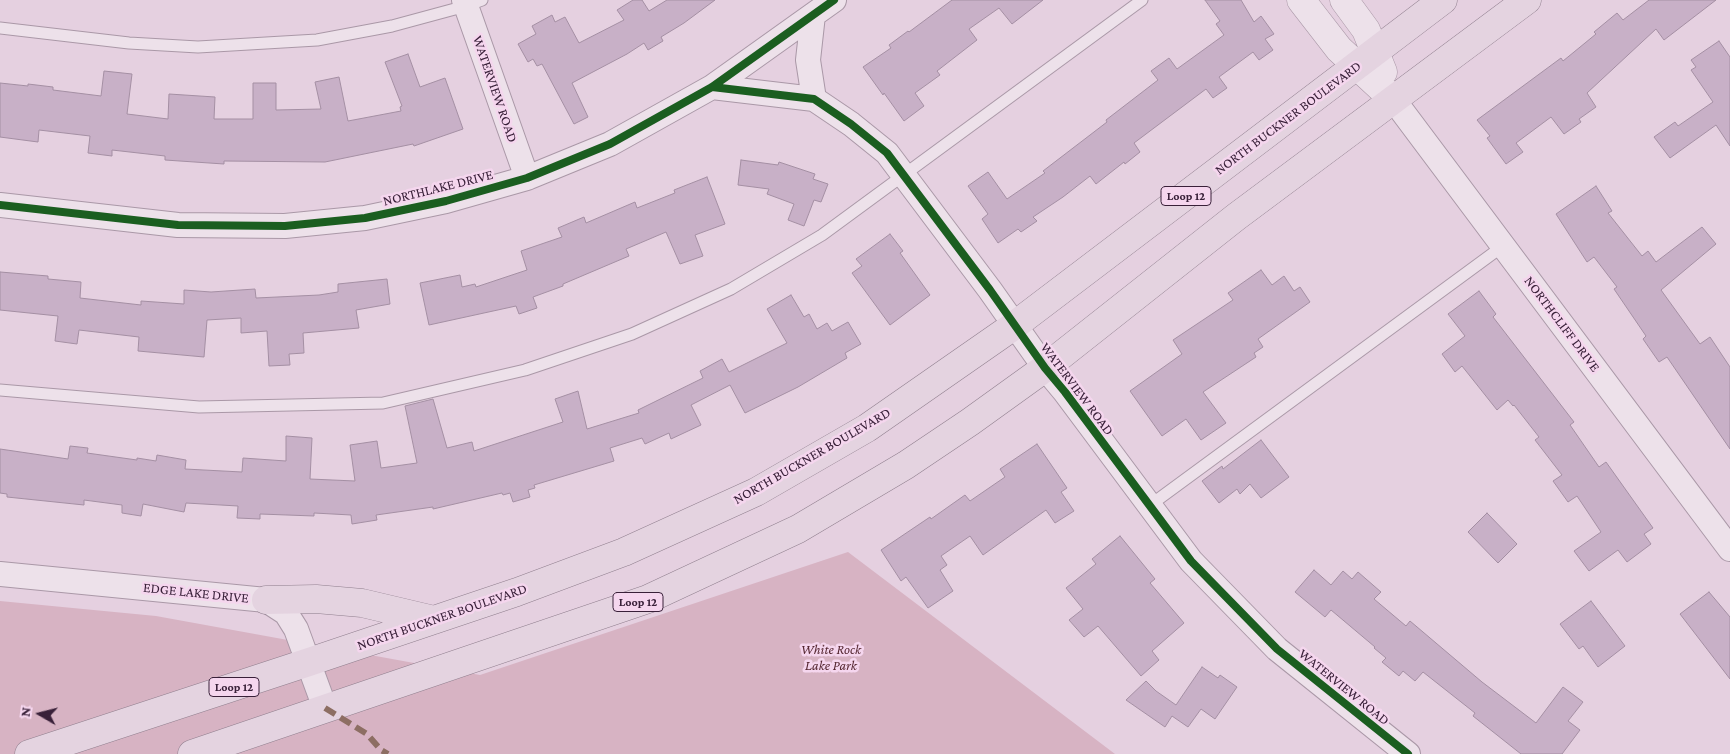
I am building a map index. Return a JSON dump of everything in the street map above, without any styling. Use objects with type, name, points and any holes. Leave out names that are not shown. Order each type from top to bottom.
[{"type":"main road","name":"Loop 12","points":[[192,754],[648,599],[798,529],[906,465],[970,422],[1044,368],[1236,217],[1527,0]]},
{"type":"main road","name":"NORTH BUCKNER BOULEVARD","points":[[30,754],[434,620],[624,552],[756,492],[867,428],[1015,325],[1366,58],[1429,7]]},
{"type":"main road","points":[[266,600],[316,599],[362,603],[434,620]]},
{"type":"street","name":"NORTHLAKE DRIVE","points":[[0,204],[178,225],[285,226],[365,218],[446,201],[527,178],[610,144],[712,87],[834,0]]},
{"type":"street","name":"NORTHCLIFF DRIVE","points":[[1301,0],[1339,49],[1366,58]]},
{"type":"street","name":"NORTHCLIFF DRIVE","points":[[1344,0],[1366,30],[1366,58],[1393,99],[1730,549]]},
{"type":"street","name":"WATERVIEW ROAD","points":[[471,2],[527,178]]},
{"type":"street","points":[[813,15],[808,60],[814,99]]},
{"type":"street","name":"WATERVIEW ROAD","points":[[712,87],[814,99],[851,124],[887,153],[1015,325],[1044,368],[1065,392],[1190,561],[1277,649],[1408,754]]},
{"type":"street","name":"EDGE LAKE DRIVE","points":[[0,574],[266,600],[286,613],[296,629],[324,708]]},
{"type":"lane","points":[[0,390],[199,407],[383,403],[515,372],[632,334],[731,289],[822,235],[1142,0]]},
{"type":"lane","points":[[0,28],[129,43],[198,47],[317,40],[392,26],[471,2]]},
{"type":"lane","points":[[1149,506],[1503,246]]},
{"type":"green space","name":"White Rock Lake Park","points":[[848,552],[1115,754],[0,754],[0,601],[156,616],[480,675]]},
{"type":"building","points":[[633,0],[642,0],[649,11],[667,0],[715,0],[661,37],[663,41],[648,50],[644,43],[572,83],[588,117],[574,124],[542,64],[537,66],[533,59],[528,62],[518,44],[536,34],[532,26],[552,15],[555,22],[565,17],[579,43],[624,20],[617,10]]},
{"type":"building","points":[[952,0],[1043,0],[1012,24],[999,8],[969,29],[977,40],[937,71],[940,75],[915,93],[924,106],[904,121],[863,67],[891,48],[889,45]]},
{"type":"building","points":[[1205,0],[1241,0],[1254,22],[1261,16],[1274,34],[1265,39],[1273,50],[1259,60],[1253,52],[1219,77],[1227,88],[1213,98],[1206,89],[1134,143],[1140,152],[1125,164],[1124,162],[1096,184],[1090,176],[1033,217],[1037,221],[1021,232],[1018,229],[998,243],[982,219],[988,214],[968,186],[988,172],[1007,199],[1045,173],[1043,171],[1158,80],[1151,71],[1169,58],[1177,69],[1224,35],[1216,24],[1220,21]]},
{"type":"building","points":[[1649,0],[1716,0],[1664,40],[1656,29],[1587,93],[1596,107],[1579,119],[1581,122],[1564,134],[1551,117],[1516,143],[1523,152],[1506,164],[1487,138],[1490,136],[1477,120],[1561,58],[1563,61],[1596,34],[1594,32],[1617,13],[1623,20]]},
{"type":"building","points":[[1719,41],[1730,57],[1730,146],[1716,125],[1670,158],[1654,137],[1675,122],[1678,126],[1713,102],[1691,70],[1696,67],[1691,60]]},
{"type":"building","points":[[408,54],[420,87],[445,78],[463,129],[414,146],[413,144],[325,162],[224,161],[224,164],[165,160],[165,156],[112,150],[112,156],[88,153],[90,136],[39,130],[38,142],[0,137],[0,83],[53,87],[53,90],[101,96],[104,71],[132,74],[127,114],[168,119],[169,94],[215,97],[214,119],[253,119],[253,83],[276,83],[276,110],[321,109],[315,82],[339,77],[348,121],[401,111],[400,107],[402,106],[385,62]]},
{"type":"building","points":[[741,160],[778,165],[779,162],[815,174],[813,179],[828,184],[821,202],[814,200],[804,226],[788,220],[794,204],[767,194],[769,189],[738,185]]},
{"type":"building","points":[[707,177],[725,224],[695,235],[703,256],[680,264],[666,232],[626,249],[629,256],[563,284],[563,286],[533,297],[537,308],[519,314],[516,306],[429,325],[420,283],[460,275],[462,287],[475,284],[476,287],[527,270],[521,251],[562,237],[558,228],[584,217],[586,223],[635,202],[637,208],[675,193],[674,190]]},
{"type":"building","points":[[1596,186],[1612,211],[1608,213],[1642,256],[1648,251],[1656,262],[1702,227],[1716,244],[1661,290],[1700,344],[1710,337],[1730,367],[1730,449],[1667,357],[1659,362],[1643,339],[1646,336],[1614,289],[1617,287],[1594,257],[1587,262],[1556,214]]},
{"type":"building","points":[[890,234],[903,251],[900,253],[930,295],[890,325],[852,273],[862,266],[856,259]]},
{"type":"building","points":[[1261,270],[1272,285],[1284,276],[1294,291],[1300,287],[1310,302],[1258,339],[1263,347],[1254,353],[1256,357],[1203,392],[1226,423],[1201,440],[1186,419],[1162,436],[1130,391],[1182,354],[1173,340],[1233,300],[1228,293]]},
{"type":"building","points":[[0,272],[48,276],[48,279],[81,282],[80,298],[141,305],[141,301],[184,304],[184,290],[211,292],[255,289],[256,298],[319,295],[338,292],[338,284],[387,279],[390,304],[356,310],[359,328],[303,333],[304,353],[289,354],[290,365],[269,366],[267,331],[241,333],[241,318],[207,320],[204,357],[138,351],[139,337],[79,330],[77,344],[55,341],[58,316],[0,310]]},
{"type":"building","points":[[1479,291],[1496,314],[1493,317],[1574,422],[1570,425],[1599,467],[1606,462],[1653,528],[1644,534],[1651,544],[1627,562],[1618,550],[1589,571],[1574,551],[1601,532],[1577,496],[1568,502],[1553,481],[1562,475],[1535,440],[1539,437],[1514,405],[1508,400],[1497,410],[1462,366],[1455,372],[1442,354],[1465,336],[1448,314]]},
{"type":"building","points":[[791,295],[804,317],[809,314],[817,329],[827,323],[832,331],[848,322],[861,344],[845,353],[847,358],[798,387],[745,413],[730,385],[691,405],[701,425],[671,439],[669,433],[645,444],[642,438],[610,448],[614,461],[534,485],[535,488],[528,490],[530,497],[513,502],[510,493],[503,495],[502,493],[433,509],[433,507],[376,515],[377,520],[352,524],[351,515],[314,513],[314,516],[260,514],[260,519],[237,518],[238,506],[186,503],[184,512],[143,504],[141,516],[122,513],[122,505],[84,500],[84,505],[7,497],[7,494],[0,493],[0,449],[68,459],[70,446],[88,448],[87,453],[137,460],[137,458],[156,461],[157,455],[186,460],[185,469],[242,472],[243,458],[286,461],[286,436],[312,438],[310,479],[355,481],[350,445],[377,441],[381,468],[417,463],[405,406],[433,399],[447,448],[472,442],[474,451],[563,422],[555,399],[578,391],[587,429],[639,413],[638,410],[703,378],[700,371],[722,359],[729,372],[787,343],[767,309]]},
{"type":"building","points":[[1261,440],[1289,477],[1261,498],[1250,484],[1240,494],[1237,489],[1219,503],[1202,481],[1222,466],[1223,469]]},
{"type":"building","points":[[1037,444],[1067,488],[1061,492],[1074,511],[1055,523],[1046,510],[983,555],[970,536],[941,556],[947,565],[940,570],[953,591],[928,608],[906,577],[901,581],[881,550],[965,495],[970,501],[1005,477],[1000,469]]},
{"type":"building","points":[[1487,513],[1517,544],[1498,563],[1468,532]]},
{"type":"building","points":[[1120,536],[1155,579],[1150,583],[1184,623],[1152,651],[1159,660],[1141,676],[1098,626],[1084,637],[1069,620],[1083,609],[1066,588],[1096,564],[1092,559]]},
{"type":"building","points":[[1314,570],[1331,585],[1343,571],[1352,579],[1358,572],[1381,592],[1374,599],[1406,626],[1410,621],[1482,682],[1536,723],[1563,687],[1583,702],[1568,721],[1580,730],[1562,754],[1521,754],[1473,716],[1475,713],[1423,672],[1415,681],[1403,671],[1399,676],[1382,662],[1386,658],[1375,647],[1331,610],[1325,617],[1295,592]]},
{"type":"building","points":[[1709,592],[1730,617],[1730,679],[1680,614]]},
{"type":"building","points":[[1591,601],[1625,646],[1598,667],[1583,646],[1579,649],[1560,624]]},
{"type":"building","points":[[1202,667],[1218,678],[1220,675],[1237,687],[1215,719],[1201,709],[1188,727],[1172,716],[1165,727],[1126,700],[1146,681],[1156,691],[1176,705]]},
{"type":"marked path","points":[[325,708],[367,734],[381,750],[388,754]]},
{"type":"cycle path","points":[[0,205],[178,225],[285,226],[365,218],[446,201],[527,178],[610,144],[712,87],[834,0]]},
{"type":"cycle path","points":[[712,87],[814,99],[851,124],[887,153],[990,290],[1045,368],[1191,561],[1277,649],[1408,754]]}]
